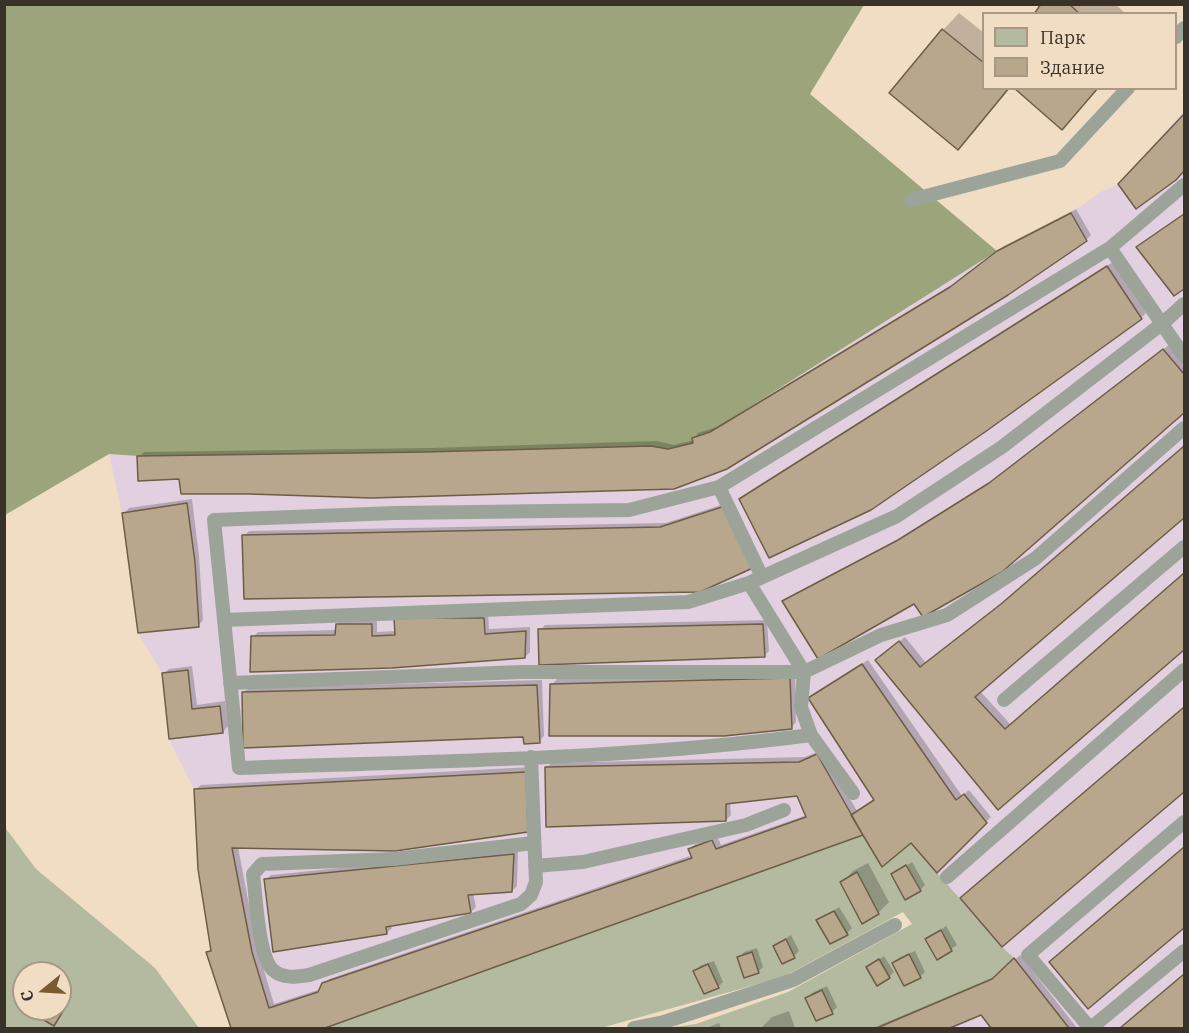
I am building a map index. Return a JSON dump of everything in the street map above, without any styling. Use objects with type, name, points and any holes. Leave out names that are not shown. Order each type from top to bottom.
[{"type":"lane","points":[[911,200],[1060,161],[1126,90]]},
{"type":"lane","points":[[811,735],[728,746],[531,757],[239,768],[214,520],[395,513],[629,510],[719,487],[1110,248],[1185,185]]},
{"type":"lane","points":[[1110,248],[1185,356]]},
{"type":"lane","points":[[224,620],[688,602],[749,583],[897,516],[1002,447],[1164,323],[1185,304]]},
{"type":"lane","points":[[230,684],[522,672],[804,672],[881,635],[947,615],[1036,558],[1185,428]]},
{"type":"lane","points":[[719,487],[762,576]]},
{"type":"lane","points":[[1004,700],[1185,547]]},
{"type":"lane","points":[[749,583],[804,672],[801,707],[811,735],[853,793]]},
{"type":"lane","points":[[947,877],[1185,670]]},
{"type":"lane","points":[[531,757],[536,882],[531,895],[521,904],[309,975],[288,977],[273,970],[263,954],[253,874],[262,864],[394,859],[534,843]]},
{"type":"lane","points":[[535,866],[583,862],[746,825],[784,810]]},
{"type":"lane","points":[[1185,822],[1028,955],[1091,1029],[1185,951]]},
{"type":"lane","points":[[634,1029],[664,1023],[793,980],[895,925]]},
{"type":"shaded area","points":[[1184,111],[1184,1028],[877,1028],[992,979],[1014,958],[911,844],[882,867],[511,960],[325,1028],[231,1028],[206,952],[211,951],[198,869],[194,789],[169,739],[162,673],[138,633],[122,513],[109,454],[138,456],[651,446],[668,449],[693,443],[692,438],[710,432],[997,251],[1071,213],[1099,193],[1118,184]]},
{"type":"green space","points":[[5,5],[864,5],[810,94],[997,251],[710,432],[692,438],[693,443],[668,449],[651,446],[425,452],[138,456],[109,454],[5,515]]},
{"type":"green space","points":[[4,826],[36,869],[155,968],[199,1028],[5,1028]]},
{"type":"green space","points":[[863,835],[882,866],[911,843],[1014,958],[992,979],[877,1028],[667,1028],[696,1024],[788,992],[912,924],[903,912],[783,977],[601,1028],[325,1028]]},
{"type":"building","points":[[1041,4],[1069,4],[1078,12],[1035,12]]},
{"type":"building","points":[[942,29],[982,61],[982,90],[1007,90],[958,150],[889,93]]},
{"type":"building","points":[[1016,90],[1096,90],[1062,130]]},
{"type":"building","points":[[1184,114],[1184,171],[1176,180],[1136,209],[1118,184]]},
{"type":"building","points":[[1071,213],[1087,241],[1008,295],[727,469],[674,489],[371,498],[181,494],[179,479],[138,481],[137,456],[651,446],[668,449],[693,443],[692,438],[710,432],[950,287],[997,251]]},
{"type":"building","points":[[1184,214],[1184,289],[1174,296],[1136,247]]},
{"type":"building","points":[[1107,266],[1142,319],[985,432],[871,510],[769,558],[739,499]]},
{"type":"building","points":[[1163,349],[1184,374],[1184,413],[1002,572],[923,617],[914,604],[818,659],[782,601],[898,540],[989,483]]},
{"type":"building","points":[[1184,446],[1184,518],[975,697],[1005,729],[1184,573],[1184,650],[998,810],[875,660],[899,641],[920,667],[1001,604]]},
{"type":"building","points":[[187,503],[195,562],[199,627],[138,633],[122,513]]},
{"type":"building","points":[[725,506],[755,567],[700,592],[244,599],[242,535],[660,527]]},
{"type":"building","points":[[394,618],[484,618],[485,634],[526,631],[525,658],[392,668],[250,672],[251,636],[335,635],[336,624],[372,624],[372,636],[395,635]]},
{"type":"building","points":[[763,624],[765,657],[539,665],[538,629]]},
{"type":"building","points":[[862,664],[956,800],[964,794],[987,823],[937,873],[911,843],[882,867],[851,815],[874,800],[808,698]]},
{"type":"building","points":[[188,670],[192,709],[220,706],[223,733],[169,739],[162,673]]},
{"type":"building","points":[[790,678],[792,729],[724,736],[549,736],[550,684]]},
{"type":"building","points":[[537,685],[540,743],[524,744],[523,737],[243,748],[242,692]]},
{"type":"building","points":[[1184,707],[1184,792],[1002,947],[960,898]]},
{"type":"building","points":[[817,754],[863,835],[325,1028],[231,1028],[206,952],[211,951],[198,869],[194,789],[526,772],[528,832],[395,851],[232,848],[252,952],[269,1008],[318,992],[322,983],[692,858],[688,849],[712,840],[716,849],[806,817],[797,796],[726,804],[726,821],[546,827],[545,767],[799,762]]},
{"type":"building","points":[[1184,847],[1184,928],[1088,1009],[1049,962]]},
{"type":"building","points":[[514,854],[512,892],[468,895],[471,913],[386,927],[387,934],[273,952],[264,879]]},
{"type":"building","points":[[906,865],[921,891],[905,900],[891,874]]},
{"type":"building","points":[[857,872],[879,914],[862,924],[840,882]]},
{"type":"building","points":[[834,911],[848,935],[830,944],[816,920]]},
{"type":"building","points":[[941,930],[952,951],[937,960],[925,939]]},
{"type":"building","points":[[786,939],[795,958],[782,964],[773,946]]},
{"type":"building","points":[[752,952],[759,973],[744,978],[737,957]]},
{"type":"building","points":[[909,954],[921,978],[904,986],[892,963]]},
{"type":"building","points":[[1014,958],[1069,1028],[991,1028],[981,1015],[950,1028],[877,1028],[992,979]]},
{"type":"building","points":[[879,959],[890,978],[877,986],[866,967]]},
{"type":"building","points":[[708,964],[719,988],[704,994],[693,971]]},
{"type":"building","points":[[1184,974],[1184,1028],[1120,1028]]},
{"type":"building","points":[[822,990],[833,1014],[816,1021],[805,998]]},
{"type":"building","points":[[46,1021],[57,1021],[54,1026]]}]
